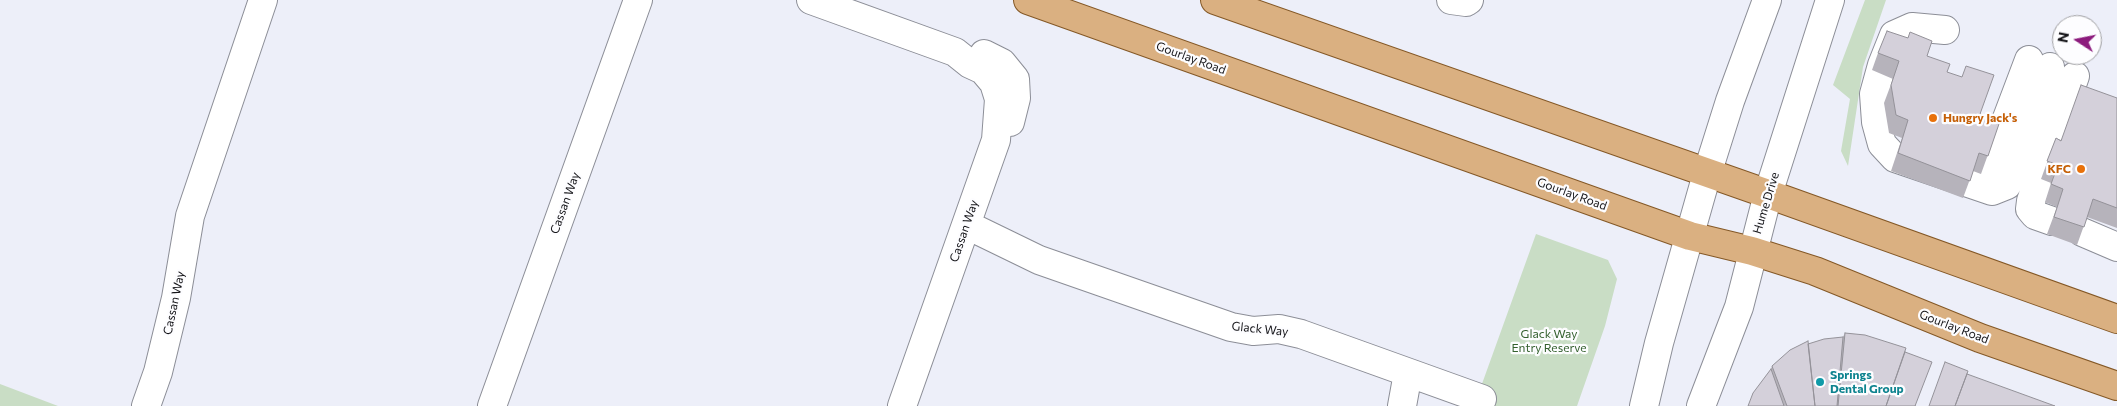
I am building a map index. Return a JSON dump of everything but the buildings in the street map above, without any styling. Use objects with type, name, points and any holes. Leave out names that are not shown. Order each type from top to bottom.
[{"type":"main road","name":"Gourlay Road","points":[[1028,0],[1690,236],[1752,251],[1815,271],[1980,338],[2117,386]]},
{"type":"main road","points":[[1215,0],[1768,194],[2117,320]]},
{"type":"street","name":"Cassan Way","points":[[146,406],[158,372],[176,298],[190,216],[263,0]]},
{"type":"street","name":"Cassan Way","points":[[492,406],[638,0]]},
{"type":"street","name":"Cassan Way","points":[[811,0],[955,52],[970,64],[983,70],[994,83],[999,99],[996,140],[902,406]]},
{"type":"street","points":[[1451,0],[1466,2],[1469,0]]},
{"type":"street","points":[[1644,406],[1659,343],[1707,174],[1730,101],[1767,0]]},
{"type":"street","name":"Hume Drive","points":[[1701,406],[1739,307],[1768,194],[1830,0]]},
{"type":"street","points":[[1945,30],[1912,28],[1894,35],[1882,65],[1874,94],[1876,122],[1882,144],[1895,158],[1992,191],[2007,185],[2051,67],[2030,209],[2035,216],[2052,221]]},
{"type":"street","points":[[2082,232],[2117,247]]},
{"type":"street","name":"Glack Way","points":[[963,234],[1231,327],[1253,331],[1279,329],[1301,334],[1482,399]]},
{"type":"street","points":[[1402,406],[1419,376]]},
{"type":"street","points":[[1415,406],[1419,376]]},
{"type":"green space","points":[[1865,0],[1886,0],[1863,67],[1848,166],[1841,151],[1850,99],[1833,85]]},
{"type":"green space","name":"Glack Way Entry Reserve","points":[[1536,234],[1608,260],[1617,279],[1605,326],[1577,406],[1474,406]]},
{"type":"green space","points":[[0,384],[58,406],[0,406]]},
{"type":"place","name":"Hungry Jack's","points":[[1933,118]]},
{"type":"place","name":"KFC","points":[[2081,169]]},
{"type":"place","name":"Springs Dental Group","points":[[1820,382]]}]
